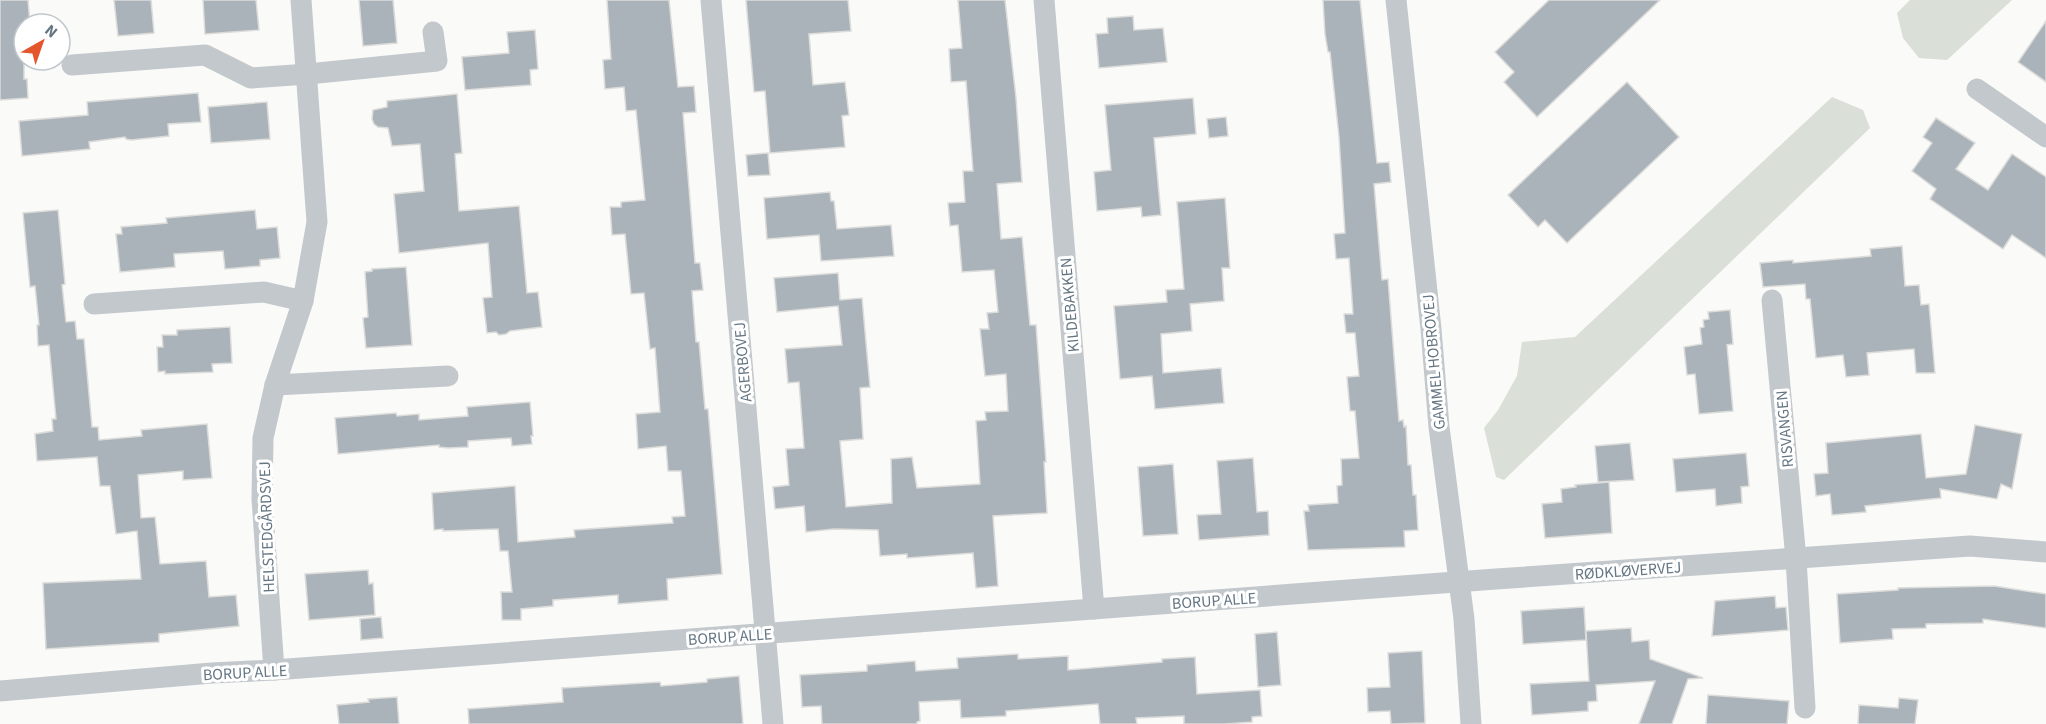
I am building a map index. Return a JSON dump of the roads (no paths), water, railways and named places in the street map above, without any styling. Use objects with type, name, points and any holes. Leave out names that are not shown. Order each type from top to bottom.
[{"type":"street","name":"HELSTEDGÅRDSVEJ","points":[[274,670],[262,499],[263,438],[275,385],[303,301],[317,222],[301,0]]},
{"type":"street","name":"AGERBOVEJ","points":[[711,0],[773,724]]},
{"type":"street","name":"KILDEBAKKEN","points":[[1044,0],[1094,609]]},
{"type":"street","name":"GAMMEL HOBROVEJ","points":[[1396,0],[1431,329],[1438,428],[1460,583],[1470,685],[1471,724]]},
{"type":"street","points":[[72,65],[205,56],[251,78],[308,74],[437,61],[433,32]]},
{"type":"street","points":[[1977,88],[2046,136]]},
{"type":"street","points":[[94,304],[264,292],[303,301]]},
{"type":"street","name":"RISVANGEN","points":[[1772,300],[1796,559]]},
{"type":"street","points":[[275,385],[448,376]]},
{"type":"street","name":"RØDKLØVERVEJ","points":[[1460,583],[1970,546],[2046,552]]},
{"type":"street","points":[[1796,559],[1805,708]]},
{"type":"street","name":"BORUP ALLE","points":[[0,691],[212,673],[1460,583]]}]
